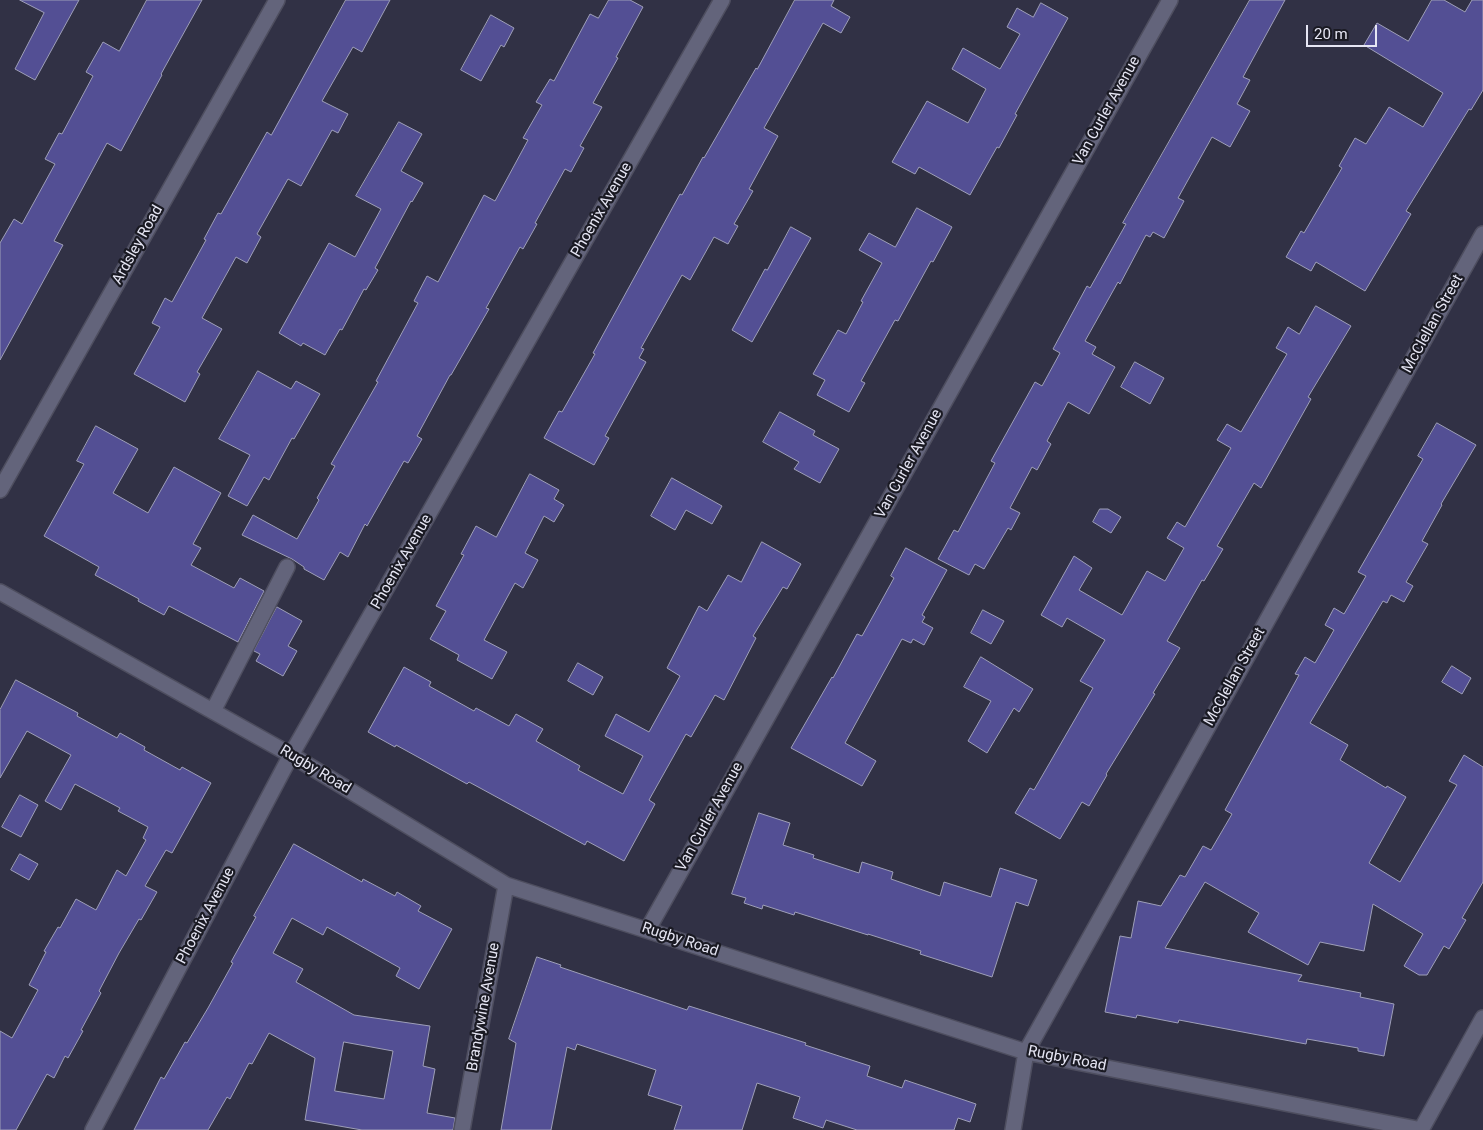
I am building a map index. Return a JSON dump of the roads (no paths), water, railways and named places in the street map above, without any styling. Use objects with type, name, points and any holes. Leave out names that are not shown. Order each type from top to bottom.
[{"type":"street","name":"Ardsley Road","points":[[0,490],[277,0]]},
{"type":"street","name":"Phoenix Avenue","points":[[93,1130],[291,755],[722,0]]},
{"type":"street","name":"Van Curler Avenue","points":[[648,929],[1170,0]]},
{"type":"street","name":"McClellan Street","points":[[1013,1130],[1026,1052],[1483,234]]},
{"type":"street","points":[[213,711],[287,567]]},
{"type":"street","name":"Rugby Road","points":[[0,592],[291,755],[506,885],[648,929],[1026,1052],[1421,1130]]},
{"type":"street","name":"Brandywine Avenue","points":[[462,1130],[506,885]]},
{"type":"street","points":[[1421,1130],[1483,1018]]}]
